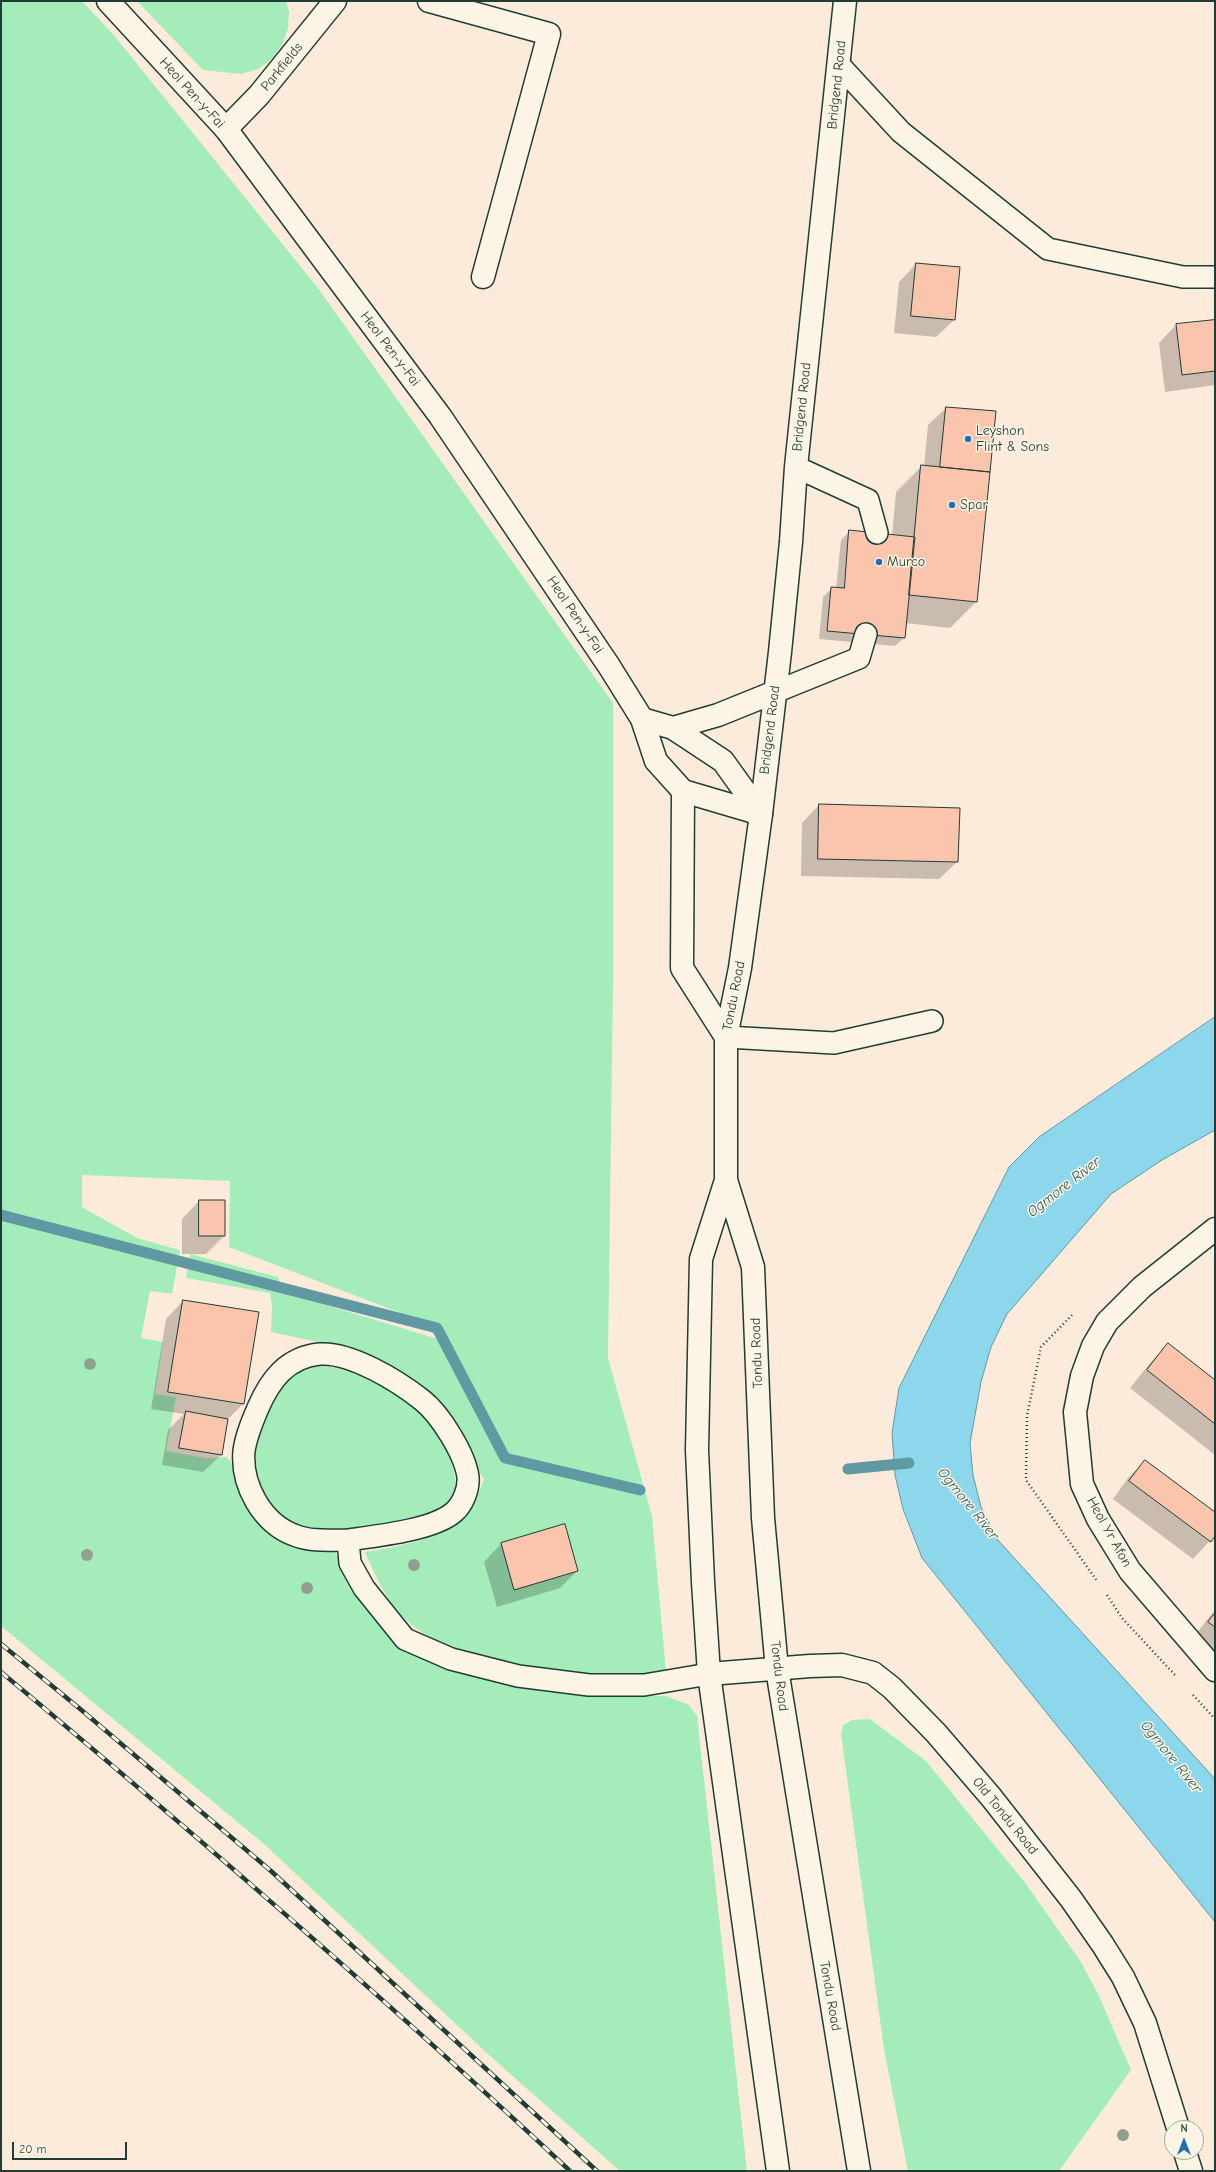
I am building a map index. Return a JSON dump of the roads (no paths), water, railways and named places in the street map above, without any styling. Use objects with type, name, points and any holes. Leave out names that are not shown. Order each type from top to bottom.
[{"type":"main road","name":"Heol Pen-y-Fai","points":[[108,1],[226,129],[440,416],[609,666],[642,719],[656,761],[683,791]]},
{"type":"main road","name":"Parkfields","points":[[226,129],[259,95],[335,1]]},
{"type":"main road","points":[[430,1],[549,34],[482,277]]},
{"type":"main road","name":"Bridgend Road","points":[[761,814],[791,542],[796,467],[840,66],[845,1]]},
{"type":"main road","points":[[673,728],[718,715],[774,692]]},
{"type":"main road","points":[[642,719],[673,728],[723,761],[761,814]]},
{"type":"main road","points":[[726,1037],[682,968],[683,791],[761,814]]},
{"type":"main road","name":"Tondu Road","points":[[761,814],[740,968],[726,1037],[726,1180],[753,1267],[763,1518],[777,1669],[859,2171]]},
{"type":"main road","name":"Tondu Road","points":[[726,1180],[700,1259],[697,1450],[709,1674],[778,2171]]},
{"type":"main road","name":"Heol Yr Afon","points":[[1215,1229],[1142,1287],[1108,1322],[1093,1346],[1082,1376],[1075,1412],[1082,1484],[1098,1519],[1130,1571],[1215,1670]]},
{"type":"main road","name":"Old Tondu Road","points":[[709,1674],[842,1666],[873,1673],[892,1688],[936,1733],[986,1791],[1071,1899],[1123,1977],[1145,2023],[1175,2120]]},
{"type":"main road","points":[[1188,2160],[1191,2171]]},
{"type":"lane","points":[[840,66],[901,132],[1048,249],[1184,277],[1215,277]]},
{"type":"lane","points":[[796,467],[868,500],[877,533]]},
{"type":"lane","points":[[774,692],[859,658],[866,634]]},
{"type":"lane","points":[[726,1037],[834,1043],[932,1021]]},
{"type":"lane","points":[[320,1354],[336,1355],[351,1359],[367,1366],[423,1400],[451,1436],[468,1477],[467,1490],[463,1502],[455,1512],[444,1519],[405,1530],[348,1540],[311,1540],[294,1535],[278,1526],[264,1514],[256,1502],[245,1472],[244,1453],[247,1435],[264,1392],[274,1377],[288,1364],[305,1357],[320,1354]]},
{"type":"lane","points":[[348,1540],[350,1563],[364,1588],[405,1639],[452,1659],[518,1676],[589,1685],[644,1685],[709,1674]]},
{"type":"water","name":"Ogmore River","points":[[1215,1017],[1215,1130],[1162,1160],[1111,1194],[1007,1314],[991,1347],[981,1382],[970,1443],[973,1475],[981,1507],[997,1539],[1215,1779],[1215,1922],[922,1558],[903,1509],[895,1475],[892,1433],[899,1388],[1009,1167],[1039,1137]]},
{"type":"waterway","points":[[1,1215],[437,1328],[505,1458],[640,1490]]},
{"type":"waterway","points":[[848,1469],[909,1463]]},
{"type":"railway","points":[[1,1644],[79,1708],[271,1871],[597,2171]]},
{"type":"railway","points":[[1,1672],[289,1917],[570,2171]]},
{"type":"place","name":"Leyshon Flint & Sons","points":[[968,439]]},
{"type":"place","name":"Spar","points":[[952,505]]},
{"type":"place","name":"Murco","points":[[879,562]]}]
